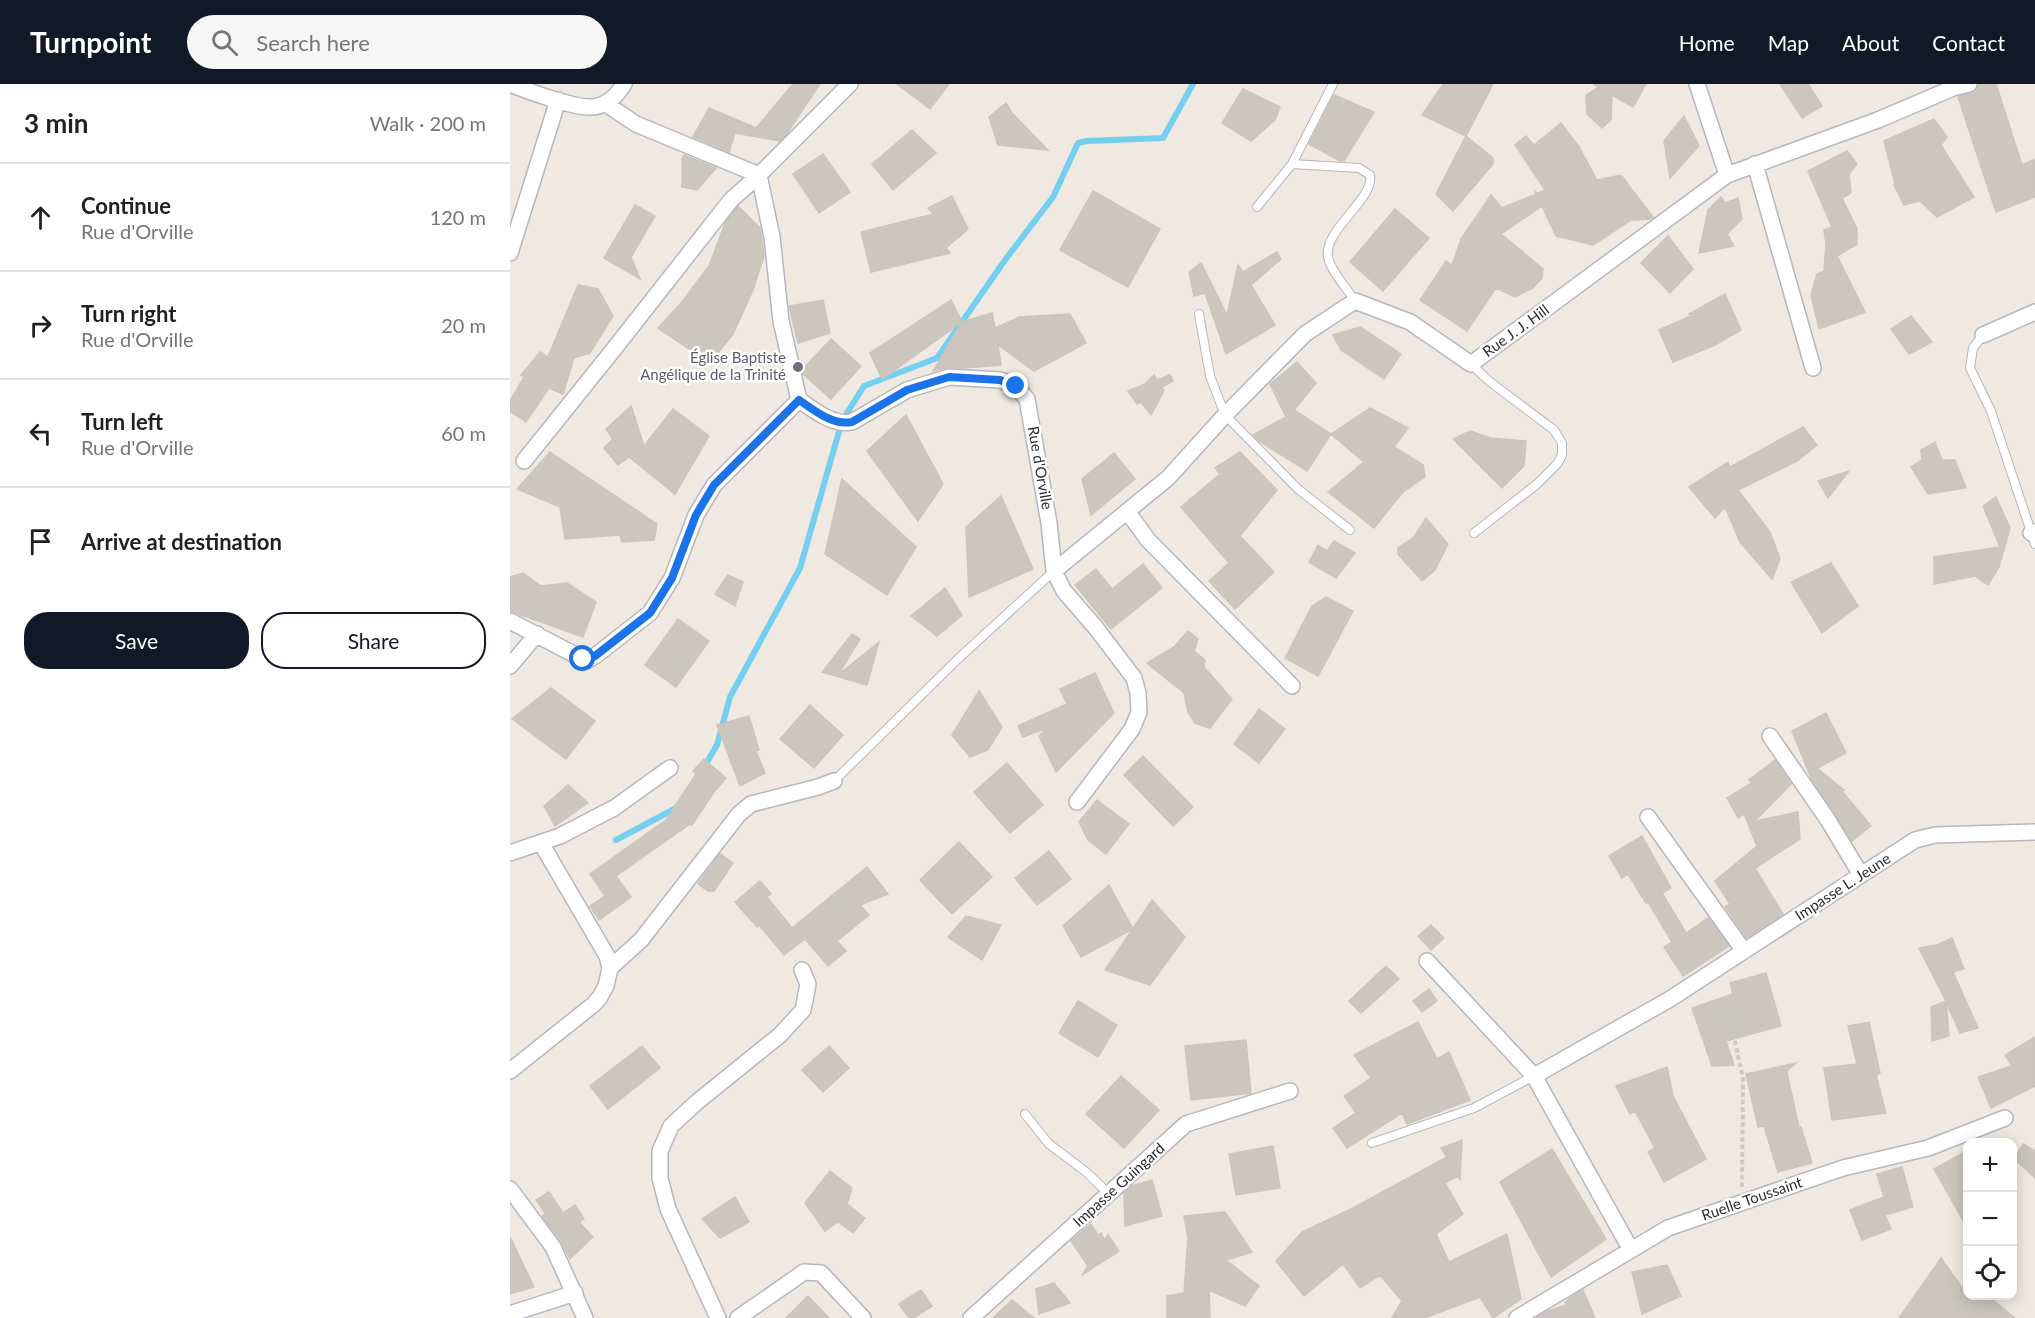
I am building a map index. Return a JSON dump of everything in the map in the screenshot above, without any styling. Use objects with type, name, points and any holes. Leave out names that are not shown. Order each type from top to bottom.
[{"type":"street","points":[[510,84],[590,108],[606,104],[624,84]]},
{"type":"street","points":[[524,461],[730,200],[759,175],[850,84]]},
{"type":"street","points":[[1697,84],[1727,175]]},
{"type":"street","name":"Rue J. J. Hill","points":[[1356,301],[1410,322],[1471,364],[1727,175],[1820,142],[1953,88],[1969,84]]},
{"type":"street","points":[[510,253],[558,100]]},
{"type":"street","points":[[606,104],[636,123],[759,175]]},
{"type":"street","points":[[1755,164],[1813,368]]},
{"type":"street","points":[[510,621],[588,660],[650,613],[672,578],[696,515],[714,485],[799,400],[781,321],[772,237],[759,175]]},
{"type":"street","points":[[1077,802],[1132,729],[1139,712],[1138,693],[1134,678],[1064,591],[1054,571],[1168,478],[1225,415],[1305,334],[1356,301]]},
{"type":"street","points":[[1983,335],[2035,312]]},
{"type":"street","name":"Rue d'Orville","points":[[799,400],[841,423],[852,422],[907,390],[949,377],[1000,380],[1016,386],[1027,399],[1033,428],[1049,523],[1054,571]]},
{"type":"street","points":[[1127,511],[1148,540],[1292,686]]},
{"type":"street","points":[[510,666],[537,634]]},
{"type":"street","points":[[1770,735],[1828,820],[1861,875]]},
{"type":"street","points":[[510,853],[560,836],[614,808],[670,768]]},
{"type":"street","points":[[610,968],[641,940],[739,814],[751,804],[818,788],[834,781]]},
{"type":"street","points":[[1647,817],[1744,951]]},
{"type":"street","name":"Impasse L. Jeune","points":[[1534,1076],[1670,999],[1915,840],[1935,835],[2035,832]]},
{"type":"street","points":[[510,1071],[594,1004],[606,986],[610,968],[607,956],[542,843]]},
{"type":"street","points":[[1427,960],[1534,1076],[1631,1250]]},
{"type":"street","points":[[718,1318],[668,1209],[660,1178],[660,1151],[671,1126],[780,1035],[803,1010],[808,984],[802,970]]},
{"type":"street","name":"Impasse Guingard","points":[[970,1318],[1186,1124],[1290,1091]]},
{"type":"street","name":"Ruelle Toussaint","points":[[1517,1318],[1668,1228],[1842,1168],[1928,1148],[2005,1118]]},
{"type":"street","points":[[510,1189],[553,1247],[585,1318]]},
{"type":"street","points":[[738,1318],[804,1272],[821,1274],[863,1318]]},
{"type":"street","points":[[510,1314],[575,1293]]},
{"type":"lane","points":[[1257,207],[1292,164],[1333,84]]},
{"type":"lane","points":[[1292,164],[1359,168],[1370,175],[1371,182],[1366,191],[1336,231],[1329,247],[1328,256],[1335,272],[1356,301]]},
{"type":"lane","points":[[1199,314],[1210,376],[1225,415],[1299,489],[1350,530]]},
{"type":"lane","points":[[1983,335],[1973,348],[1970,368],[1991,411],[2034,536]]},
{"type":"lane","points":[[1471,364],[1489,381],[1554,430],[1562,443],[1562,455],[1557,464],[1537,484],[1474,533]]},
{"type":"lane","points":[[834,781],[960,657],[1054,571]]},
{"type":"lane","points":[[1372,1143],[1474,1108],[1534,1076]]},
{"type":"lane","points":[[1025,1114],[1049,1144],[1085,1171],[1109,1194]]},
{"type":"path","points":[[1727,1004],[1743,1079],[1742,1203]]},
{"type":"building","points":[[793,84],[820,84],[780,141],[735,133],[729,152],[693,137],[709,108],[756,128]]},
{"type":"building","points":[[897,84],[949,84],[930,109]]},
{"type":"building","points":[[1443,84],[1493,84],[1466,136],[1422,115]]},
{"type":"building","points":[[1593,84],[1646,84],[1633,107],[1612,95],[1611,120],[1602,128],[1587,114],[1586,95],[1599,87]]},
{"type":"building","points":[[1780,84],[1808,84],[1822,106],[1802,118]]},
{"type":"building","points":[[1978,84],[1996,84],[2022,165],[2035,159],[2035,197],[1996,212],[1958,97],[1975,91]]},
{"type":"building","points":[[1243,89],[1280,107],[1275,120],[1251,141],[1222,123]]},
{"type":"building","points":[[1334,95],[1374,112],[1344,161],[1309,144]]},
{"type":"building","points":[[1006,103],[1012,113],[1048,150],[998,145],[989,117]]},
{"type":"building","points":[[1684,116],[1699,146],[1670,178],[1664,141]]},
{"type":"building","points":[[1934,119],[1947,137],[1941,145],[1974,197],[1937,217],[1920,201],[1904,205],[1894,185],[1884,141]]},
{"type":"building","points":[[1561,123],[1579,147],[1597,180],[1621,175],[1653,217],[1631,220],[1593,245],[1556,236],[1542,206],[1501,234],[1543,269],[1542,278],[1533,288],[1515,297],[1496,288],[1467,331],[1420,300],[1446,261],[1452,265],[1461,239],[1491,195],[1502,208],[1536,194],[1535,191],[1538,193],[1545,190],[1515,145],[1526,136],[1534,145]]},
{"type":"building","points":[[912,130],[936,153],[893,190],[872,164]]},
{"type":"building","points":[[1466,136],[1493,158],[1493,164],[1453,211],[1436,194]]},
{"type":"building","points":[[1847,151],[1857,164],[1849,174],[1851,193],[1842,198],[1857,229],[1857,244],[1837,256],[1865,312],[1819,329],[1811,295],[1817,274],[1824,271],[1826,244],[1824,230],[1832,227],[1808,171]]},
{"type":"building","points":[[823,154],[850,192],[819,213],[793,174]]},
{"type":"building","points":[[684,155],[716,168],[697,190],[682,187]]},
{"type":"building","points":[[1093,191],[1160,229],[1128,287],[1060,250]]},
{"type":"building","points":[[952,196],[968,229],[946,248],[950,253],[871,272],[861,232],[933,214],[928,208]]},
{"type":"building","points":[[1721,197],[1725,203],[1738,198],[1742,219],[1727,234],[1734,246],[1699,253],[1708,210]]},
{"type":"building","points":[[635,205],[655,216],[631,257],[640,279],[604,258]]},
{"type":"building","points":[[738,206],[760,228],[764,256],[753,290],[733,334],[710,363],[658,328],[681,303],[709,266],[725,223]]},
{"type":"building","points":[[1395,209],[1429,238],[1383,291],[1350,262]]},
{"type":"building","points":[[1668,236],[1693,269],[1670,293],[1641,263]]},
{"type":"building","points":[[1277,252],[1281,259],[1251,285],[1275,325],[1226,354],[1205,293],[1194,296],[1189,272],[1201,263],[1227,315],[1238,265],[1243,272]]},
{"type":"building","points":[[578,285],[598,289],[613,316],[590,353],[574,358],[563,394],[549,388],[526,422],[510,411],[510,401],[524,377],[521,375],[540,352],[548,357]]},
{"type":"building","points":[[1725,294],[1741,330],[1713,346],[1673,362],[1659,330],[1691,316],[1689,314]]},
{"type":"building","points":[[823,300],[830,333],[798,343],[789,306]]},
{"type":"building","points":[[951,300],[962,322],[882,379],[870,353]]},
{"type":"building","points":[[992,313],[995,328],[1019,317],[1070,314],[1086,343],[1034,371],[998,345],[1001,365],[949,367],[933,371],[962,322]]},
{"type":"building","points":[[1911,316],[1932,342],[1909,354],[1891,329]]},
{"type":"building","points":[[1360,327],[1401,354],[1384,379],[1341,350],[1333,335]]},
{"type":"building","points":[[831,339],[861,366],[831,399],[803,374],[802,370]]},
{"type":"building","points":[[1297,362],[1316,383],[1294,410],[1331,434],[1307,471],[1253,435],[1286,417],[1270,384]]},
{"type":"building","points":[[1154,375],[1157,380],[1170,375],[1173,381],[1162,387],[1164,391],[1151,415],[1141,402],[1137,404],[1128,391],[1145,384]]},
{"type":"building","points":[[631,406],[644,446],[673,409],[709,436],[675,494],[629,457],[618,465],[604,448],[613,439],[606,429]]},
{"type":"building","points":[[1370,408],[1408,428],[1394,447],[1423,465],[1425,477],[1403,492],[1374,528],[1328,492],[1364,462],[1331,434]]},
{"type":"building","points":[[906,415],[943,484],[918,521],[867,451]]},
{"type":"building","points":[[1803,427],[1817,445],[1797,461],[1738,490],[1770,532],[1780,559],[1772,579],[1740,542],[1725,507],[1715,518],[1689,487],[1728,462],[1730,467]]},
{"type":"building","points":[[1470,431],[1491,438],[1526,441],[1524,466],[1502,488],[1466,452],[1468,449],[1465,451],[1453,439]]},
{"type":"building","points":[[1935,442],[1942,460],[1955,460],[1966,488],[1928,494],[1911,467],[1922,460],[1921,450]]},
{"type":"building","points":[[550,452],[657,524],[654,540],[622,542],[620,535],[565,539],[560,507],[517,489]]},
{"type":"building","points":[[1240,452],[1277,490],[1240,536],[1274,572],[1235,609],[1209,581],[1229,563],[1181,507],[1220,474],[1215,468]]},
{"type":"building","points":[[1114,453],[1135,479],[1091,515],[1082,479]]},
{"type":"building","points":[[1849,471],[1828,498],[1818,481]]},
{"type":"building","points":[[842,479],[916,547],[887,595],[825,554]]},
{"type":"building","points":[[1001,496],[1033,569],[969,597],[966,527]]},
{"type":"building","points":[[1996,497],[2010,528],[1999,567],[1988,585],[1975,576],[1934,584],[1934,557],[2000,547],[1983,506]]},
{"type":"building","points":[[1426,518],[1448,544],[1435,570],[1422,581],[1398,554],[1398,548],[1414,537]]},
{"type":"building","points":[[1334,541],[1355,553],[1336,578],[1309,562],[1318,545],[1327,551]]},
{"type":"building","points":[[1831,563],[1858,606],[1822,633],[1791,582]]},
{"type":"building","points":[[1143,564],[1162,588],[1111,629],[1075,585],[1096,569],[1112,589]]},
{"type":"building","points":[[523,573],[541,586],[567,583],[596,602],[583,637],[510,611],[510,577]]},
{"type":"building","points":[[728,575],[743,582],[735,606],[715,594]]},
{"type":"building","points":[[945,588],[962,615],[937,636],[911,616]]},
{"type":"building","points":[[1326,597],[1353,611],[1318,676],[1285,658],[1312,606]]},
{"type":"building","points":[[678,619],[709,641],[676,687],[645,665]]},
{"type":"building","points":[[1188,631],[1198,639],[1194,651],[1205,660],[1204,667],[1232,699],[1210,728],[1195,723],[1188,712],[1184,693],[1147,663],[1174,647]]},
{"type":"building","points":[[852,634],[860,639],[838,675],[879,642],[867,685],[822,672]]},
{"type":"building","points":[[1095,673],[1114,713],[1056,772],[1039,736],[1047,728],[1023,737],[1018,726],[1067,704],[1060,689]]},
{"type":"building","points":[[551,688],[595,721],[566,759],[512,719]]},
{"type":"building","points":[[979,691],[1002,727],[988,750],[970,757],[952,735]]},
{"type":"building","points":[[810,705],[843,735],[814,768],[780,739]]},
{"type":"building","points":[[1259,709],[1285,729],[1259,763],[1234,744]]},
{"type":"building","points":[[1826,713],[1846,753],[1817,768],[1844,790],[1842,791],[1871,826],[1852,841],[1811,778],[1792,731]]},
{"type":"building","points":[[749,716],[759,750],[756,751],[765,773],[740,786],[717,725]]},
{"type":"building","points":[[1143,756],[1193,807],[1173,826],[1124,775]]},
{"type":"building","points":[[704,759],[726,778],[692,825],[690,824],[616,876],[631,897],[599,920],[590,906],[605,896],[590,874],[666,820],[696,774],[693,771]]},
{"type":"building","points":[[1775,760],[1791,784],[1755,821],[1798,812],[1800,839],[1755,868],[1783,914],[1747,938],[1725,907],[1730,904],[1715,881],[1757,846],[1744,814],[1738,818],[1727,798],[1752,783],[1749,780]]},
{"type":"building","points":[[1007,763],[1043,805],[1010,833],[974,792]]},
{"type":"building","points":[[568,785],[588,803],[555,826],[544,806]]},
{"type":"building","points":[[1097,800],[1129,824],[1106,854],[1088,840],[1079,822]]},
{"type":"building","points":[[1642,836],[1671,888],[1662,893],[1686,933],[1708,918],[1729,946],[1683,976],[1664,947],[1672,942],[1648,902],[1646,903],[1628,874],[1622,878],[1609,856]]},
{"type":"building","points":[[959,842],[992,877],[952,914],[920,880]]},
{"type":"building","points":[[1049,851],[1071,879],[1037,905],[1015,878]]},
{"type":"building","points":[[720,854],[733,863],[714,891],[708,891],[698,884]]},
{"type":"building","points":[[867,867],[888,894],[860,905],[869,915],[837,941],[846,951],[828,966],[805,939],[784,955],[759,925],[757,927],[735,902],[760,881],[771,894],[767,897],[792,928]]},
{"type":"building","points":[[1109,885],[1133,929],[1081,957],[1063,926]]},
{"type":"building","points":[[1152,900],[1185,937],[1150,985],[1105,970]]},
{"type":"building","points":[[966,916],[1001,925],[982,960],[948,937]]},
{"type":"building","points":[[1431,925],[1444,938],[1431,950],[1418,936]]},
{"type":"building","points":[[1952,938],[1964,969],[1953,972],[1978,1028],[1960,1033],[1946,1002],[1949,1036],[1932,1041],[1931,1007],[1946,1001],[1919,948],[1937,945]]},
{"type":"building","points":[[1386,966],[1399,979],[1361,1013],[1349,1001]]},
{"type":"building","points":[[1766,973],[1781,1026],[1726,1041],[1734,1065],[1712,1066],[1692,1008],[1733,994],[1730,983]]},
{"type":"building","points":[[1429,989],[1437,1001],[1422,1012],[1413,1001]]},
{"type":"building","points":[[1078,1001],[1117,1025],[1098,1057],[1059,1033]]},
{"type":"building","points":[[1418,1022],[1437,1059],[1449,1052],[1470,1100],[1407,1124],[1402,1113],[1347,1148],[1333,1128],[1356,1113],[1344,1096],[1371,1078],[1354,1055]]},
{"type":"building","points":[[1869,1022],[1880,1073],[1876,1075],[1886,1113],[1832,1120],[1824,1068],[1857,1064],[1848,1026]]},
{"type":"building","points":[[2035,1037],[2035,1086],[1991,1108],[1978,1077],[2012,1066],[2005,1055]]},
{"type":"building","points":[[1246,1040],[1251,1093],[1191,1100],[1185,1046]]},
{"type":"building","points":[[642,1046],[660,1068],[608,1109],[590,1086]]},
{"type":"building","points":[[829,1046],[849,1068],[823,1092],[802,1070]]},
{"type":"building","points":[[1796,1063],[1785,1073],[1787,1073],[1799,1127],[1801,1127],[1812,1163],[1778,1172],[1764,1126],[1758,1127],[1746,1074]]},
{"type":"building","points":[[1667,1067],[1673,1096],[1706,1159],[1664,1182],[1648,1152],[1655,1148],[1635,1111],[1630,1114],[1616,1086]]},
{"type":"building","points":[[1121,1076],[1159,1110],[1124,1148],[1086,1114]]},
{"type":"building","points":[[1462,1140],[1460,1179],[1458,1176],[1445,1183],[1463,1214],[1436,1234],[1449,1262],[1507,1234],[1521,1299],[1493,1318],[1480,1297],[1425,1318],[1392,1318],[1402,1301],[1380,1275],[1360,1288],[1343,1264],[1304,1296],[1276,1261],[1302,1232],[1353,1208],[1447,1157],[1441,1148]]},
{"type":"building","points":[[2023,1144],[2035,1151],[2035,1178],[2017,1162],[2017,1154]]},
{"type":"building","points":[[1273,1146],[1280,1188],[1236,1195],[1229,1154]]},
{"type":"building","points":[[1552,1149],[1606,1239],[1551,1277],[1500,1182]]},
{"type":"building","points":[[1963,1153],[1963,1220],[1934,1169]]},
{"type":"building","points":[[1902,1167],[1913,1207],[1885,1215],[1891,1229],[1862,1240],[1850,1210],[1884,1197],[1877,1174]]},
{"type":"building","points":[[830,1171],[852,1188],[847,1204],[865,1218],[853,1233],[838,1222],[825,1231],[805,1203]]},
{"type":"building","points":[[1152,1180],[1162,1216],[1125,1226],[1124,1193],[1132,1186]]},
{"type":"building","points":[[549,1192],[563,1213],[575,1205],[584,1219],[579,1222],[593,1237],[570,1259],[561,1241],[542,1216],[546,1214],[536,1200]]},
{"type":"building","points":[[735,1197],[749,1222],[720,1238],[702,1219]]},
{"type":"building","points":[[1225,1212],[1252,1252],[1226,1260],[1259,1286],[1245,1306],[1209,1290],[1210,1318],[1167,1318],[1167,1296],[1184,1293],[1188,1238],[1184,1216]]},
{"type":"building","points":[[1091,1224],[1098,1235],[1101,1233],[1105,1240],[1108,1235],[1119,1251],[1082,1275],[1088,1266],[1071,1241]]},
{"type":"building","points":[[510,1237],[534,1287],[510,1294]]},
{"type":"building","points":[[1941,1258],[1963,1289],[1963,1300],[1993,1300],[2015,1318],[1899,1318]]},
{"type":"building","points":[[1667,1265],[1681,1296],[1642,1314],[1632,1272]]},
{"type":"building","points":[[1054,1283],[1070,1303],[1039,1314],[1036,1289]]},
{"type":"building","points":[[921,1290],[932,1306],[914,1318],[909,1318],[899,1304]]},
{"type":"building","points":[[1583,1290],[1595,1318],[1536,1318],[1566,1305],[1565,1303],[1570,1298]]},
{"type":"building","points":[[808,1296],[829,1318],[786,1318]]},
{"type":"building","points":[[1012,1300],[1034,1318],[993,1318]]},
{"type":"waterway","points":[[703,769],[717,745],[730,697],[800,568],[842,421],[864,386],[937,358],[1005,260],[1053,197],[1078,143],[1163,138],[1193,84]]},
{"type":"waterway","points":[[616,840],[678,807]]},
{"type":"place","name":"Église Baptiste Angélique de la Trinité","points":[[798,367]]},
{"type":"route","points":[[583,659],[588,660],[595,656],[650,613],[672,578],[696,515],[714,485],[799,400],[825,417],[844,424],[852,422],[907,390],[949,377],[1000,380],[1016,386]]}]
